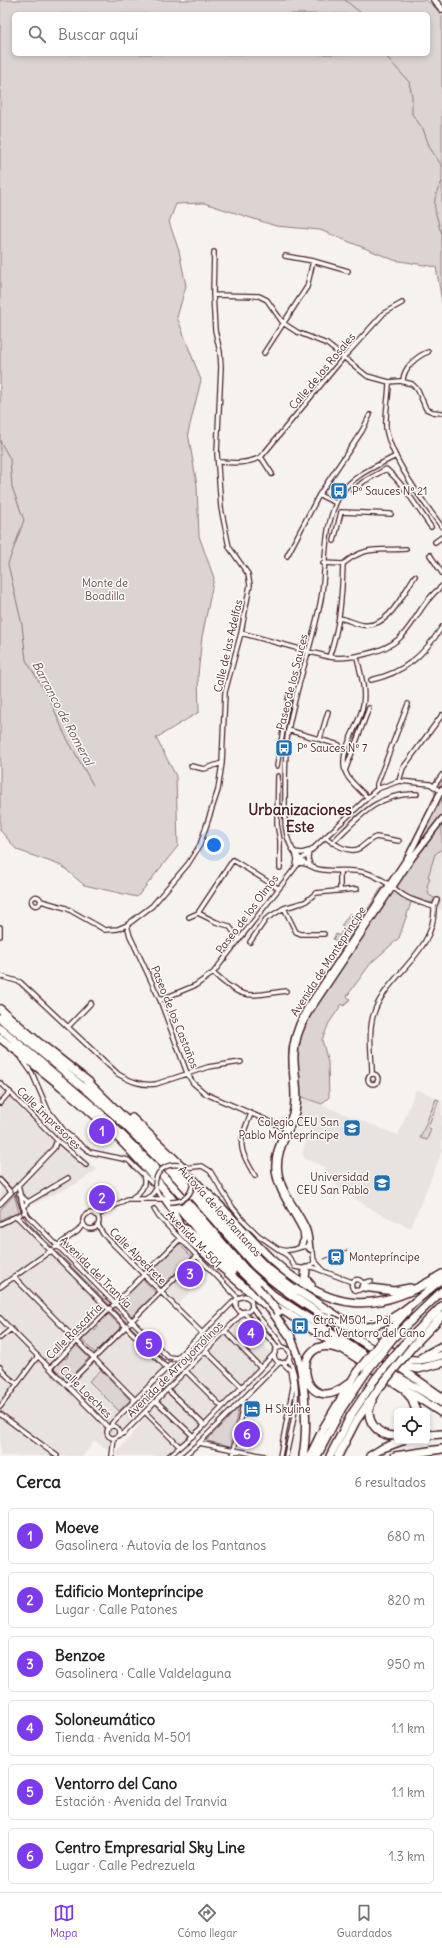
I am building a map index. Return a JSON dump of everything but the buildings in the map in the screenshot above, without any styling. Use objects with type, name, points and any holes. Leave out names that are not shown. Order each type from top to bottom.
[{"type":"highway","points":[[0,1010],[85,1079],[103,1091],[182,1166]]},
{"type":"highway","name":"Autovía de los Pantanos","points":[[0,1018],[89,1092],[178,1179],[254,1265],[287,1294],[361,1341],[442,1397]]},
{"type":"highway","name":"Autovía de los Pantanos","points":[[0,1028],[97,1110],[151,1163],[205,1220],[246,1269],[273,1295],[395,1376],[442,1403]]},
{"type":"highway","points":[[0,1038],[52,1077],[110,1129],[165,1189],[232,1272]]},
{"type":"highway","points":[[41,1044],[68,1068],[89,1092]]},
{"type":"highway","points":[[85,1079],[182,1176],[243,1244],[268,1268],[298,1291],[407,1360],[416,1361],[442,1355]]},
{"type":"highway","points":[[151,1163],[230,1261],[255,1288],[279,1310],[442,1413]]},
{"type":"highway","points":[[192,1178],[234,1218],[271,1259],[287,1272],[320,1293],[348,1302],[367,1304],[394,1298],[442,1274]]},
{"type":"highway","points":[[205,1191],[268,1268]]},
{"type":"highway","points":[[166,1200],[170,1205],[182,1232],[271,1310],[291,1338]]},
{"type":"highway","points":[[175,1216],[185,1229],[232,1272],[255,1288]]},
{"type":"highway","points":[[308,1268],[305,1278],[307,1282],[320,1293]]},
{"type":"highway","points":[[312,1310],[349,1326],[368,1327],[382,1323],[412,1304],[442,1279]]},
{"type":"highway","points":[[363,1285],[394,1291],[418,1286]]},
{"type":"highway","points":[[317,1456],[342,1408],[367,1372],[393,1338],[442,1291]]},
{"type":"highway","points":[[310,1456],[324,1427],[349,1383],[412,1304]]},
{"type":"highway","points":[[330,1456],[351,1415],[376,1378],[403,1345],[442,1306]]},
{"type":"highway","points":[[279,1310],[299,1361],[302,1378],[305,1438],[303,1456]]},
{"type":"highway","points":[[338,1456],[356,1421],[377,1391],[412,1347],[442,1316]]},
{"type":"highway","points":[[430,1329],[442,1320]]},
{"type":"highway","points":[[361,1341],[396,1362],[412,1368],[424,1368],[442,1363]]},
{"type":"highway","points":[[389,1350],[402,1356],[417,1358],[429,1354],[442,1346]]},
{"type":"highway","points":[[347,1352],[327,1347],[315,1351],[306,1362],[305,1375],[310,1385],[315,1390],[328,1394],[335,1393],[349,1383]]},
{"type":"highway","points":[[400,1386],[412,1399],[415,1408]]},
{"type":"highway","points":[[377,1391],[369,1412],[373,1425],[383,1434],[394,1436]]},
{"type":"highway","points":[[430,1435],[442,1434]]},
{"type":"highway","points":[[370,1456],[383,1448],[394,1444]]},
{"type":"highway","points":[[395,1456],[442,1449]]},
{"type":"main road","points":[[434,0],[442,9]]},
{"type":"street","name":"Calle de las Adelfas","points":[[41,901],[66,908],[104,930],[120,928],[127,925],[152,906],[188,864],[200,845],[218,790],[222,763],[225,692],[242,632],[250,584],[248,574],[229,547],[221,508],[219,462],[217,453],[221,367],[220,352],[215,330],[212,295],[214,252]]},
{"type":"street","points":[[285,256],[313,261],[348,271]]},
{"type":"street","points":[[264,352],[307,287],[313,261]]},
{"type":"street","points":[[212,295],[258,296],[267,300],[283,323],[296,332],[327,344],[366,375],[389,382],[407,381],[416,387],[426,409],[433,412],[442,413]]},
{"type":"street","name":"Calle de los Rosales","points":[[261,457],[344,357],[384,313],[402,303]]},
{"type":"street","points":[[403,381],[404,374],[408,368],[416,359],[428,352]]},
{"type":"street","points":[[389,382],[386,427],[389,440],[396,456],[422,500],[442,527]]},
{"type":"street","points":[[287,556],[319,495],[362,431],[370,415]]},
{"type":"street","name":"Paseo de los Sauces","points":[[396,456],[359,476],[342,493],[334,508],[328,534],[321,597],[309,652],[288,730],[286,754],[286,831],[295,852],[310,865],[326,871],[354,871],[369,874],[410,898],[434,907]]},
{"type":"street","points":[[219,462],[238,463],[253,461],[261,457],[272,474]]},
{"type":"street","points":[[353,491],[363,482],[386,469],[399,480],[414,505],[431,527]]},
{"type":"street","points":[[359,476],[363,482]]},
{"type":"street","points":[[319,495],[336,503]]},
{"type":"street","points":[[414,505],[422,500]]},
{"type":"street","points":[[334,508],[341,512],[390,514]]},
{"type":"street","points":[[334,541],[341,512]]},
{"type":"street","points":[[435,542],[441,539]]},
{"type":"street","points":[[324,563],[343,564],[356,554],[373,549],[388,550],[406,548]]},
{"type":"street","points":[[430,555],[442,573]]},
{"type":"street","points":[[330,657],[335,642],[339,618],[343,564]]},
{"type":"street","points":[[339,618],[364,626],[382,621],[387,618],[415,576]]},
{"type":"street","points":[[242,632],[330,657],[337,658],[357,656],[383,650],[400,639],[427,602],[442,586]]},
{"type":"street","points":[[371,680],[397,672],[417,659],[425,651],[442,627]]},
{"type":"street","points":[[357,656],[363,688],[364,704],[345,752],[345,771],[349,778],[367,797]]},
{"type":"street","points":[[277,766],[290,697],[295,700]]},
{"type":"street","points":[[376,789],[408,704]]},
{"type":"street","points":[[345,771],[369,708]]},
{"type":"street","points":[[320,739],[328,712]]},
{"type":"street","points":[[399,781],[403,768],[442,715]]},
{"type":"street","points":[[288,730],[339,745]]},
{"type":"street","points":[[279,753],[286,754]]},
{"type":"street","points":[[191,766],[204,769],[222,763]]},
{"type":"street","points":[[278,776],[277,824],[280,833],[280,868]]},
{"type":"street","points":[[442,776],[434,786],[442,791]]},
{"type":"street","name":"Paseo de los Olmos","points":[[160,1000],[196,985],[213,973],[296,865],[376,789],[399,781],[434,786]]},
{"type":"street","name":"Avenida de Montepríncipe","points":[[391,886],[408,857],[442,791]]},
{"type":"street","points":[[332,843],[368,808],[394,797],[417,794]]},
{"type":"street","name":"Avenida de Montepríncipe","points":[[310,1249],[307,1229],[282,1184],[279,1171],[280,1153],[288,1129],[294,1102],[292,1051],[295,1033],[300,1020],[391,886],[422,843],[442,819]]},
{"type":"street","points":[[280,833],[286,831]]},
{"type":"street","points":[[325,837],[336,845],[353,850],[359,849],[376,837],[399,840]]},
{"type":"street","points":[[295,852],[302,854],[309,851]]},
{"type":"street","points":[[295,852],[297,859],[296,865],[301,863],[310,865],[308,858],[309,851]]},
{"type":"street","points":[[189,917],[198,913],[233,860],[278,888]]},
{"type":"street","points":[[340,872],[340,891]]},
{"type":"street","points":[[250,942],[266,919],[284,908],[305,902],[316,893],[356,889]]},
{"type":"street","points":[[372,1074],[370,1030],[374,1012],[381,998],[422,946],[430,929],[434,907],[437,900]]},
{"type":"street","points":[[284,908],[296,932],[301,934],[324,934]]},
{"type":"street","points":[[198,913],[216,922],[229,926],[239,939]]},
{"type":"street","name":"Paseo de los Castaños","points":[[127,925],[160,1000],[187,1074],[193,1083],[206,1094],[288,1129]]},
{"type":"street","points":[[0,927],[0,936]]},
{"type":"street","points":[[248,927],[257,932]]},
{"type":"street","points":[[120,928],[130,934]]},
{"type":"street","points":[[213,973],[230,988],[239,993],[250,995],[286,991]]},
{"type":"street","points":[[0,976],[20,982],[118,1074],[135,1083],[149,1085],[156,1084],[208,1067],[241,1062]]},
{"type":"street","points":[[68,1027],[91,1003]]},
{"type":"street","points":[[11,1046],[32,1073],[53,1119],[76,1143],[96,1155],[121,1157],[128,1160],[143,1173],[166,1200]]},
{"type":"street","name":"Calle Impresores","points":[[0,1083],[57,1140],[86,1166]]},
{"type":"street","points":[[0,1103],[10,1092]]},
{"type":"street","points":[[251,1114],[242,1134],[241,1147],[255,1176]]},
{"type":"street","name":"Avenida de Montepríncipe","points":[[288,1129],[276,1152],[275,1171],[279,1185],[303,1231],[304,1239],[301,1246]]},
{"type":"street","points":[[0,1204],[54,1148],[57,1140]]},
{"type":"street","points":[[145,1198],[152,1195],[156,1188],[156,1176],[163,1168],[174,1164],[193,1167],[202,1166],[210,1171],[233,1208],[242,1219],[258,1235],[279,1249],[291,1260],[295,1267],[315,1268],[352,1282],[359,1279],[363,1285]]},
{"type":"street","points":[[182,1166],[192,1178]]},
{"type":"street","points":[[0,1287],[78,1231],[84,1224],[85,1216],[102,1213],[122,1200],[132,1198],[176,1202],[187,1197],[192,1187],[193,1167]]},
{"type":"street","points":[[132,1198],[140,1192],[144,1186],[143,1173]]},
{"type":"street","points":[[23,1207],[28,1202],[68,1178]]},
{"type":"street","points":[[0,1180],[11,1192]]},
{"type":"street","name":"Avenida del Tranvía","points":[[18,1185],[25,1212],[168,1357],[177,1358]]},
{"type":"street","points":[[19,1193],[28,1202]]},
{"type":"street","name":"Avenida M-501","points":[[154,1208],[159,1217],[237,1299]]},
{"type":"street","points":[[0,1224],[25,1212]]},
{"type":"street","points":[[84,1224],[86,1228],[91,1229],[98,1223],[102,1213]]},
{"type":"street","points":[[95,1215],[98,1223]]},
{"type":"street","name":"Avenida del Tranvía","points":[[17,1217],[167,1368]]},
{"type":"street","name":"Calle Alpedrete","points":[[98,1223],[103,1234],[202,1333]]},
{"type":"street","name":"Calle Rascafría","points":[[50,1368],[180,1239]]},
{"type":"street","points":[[279,1249],[294,1249],[301,1246],[310,1249],[313,1252],[314,1260],[326,1273]]},
{"type":"street","points":[[291,1260],[294,1249]]},
{"type":"street","points":[[66,1385],[197,1256]]},
{"type":"street","points":[[308,1268],[314,1260]]},
{"type":"street","points":[[14,1277],[135,1400]]},
{"type":"street","points":[[352,1282],[352,1286],[355,1290],[358,1290],[363,1285],[371,1281]]},
{"type":"street","points":[[277,1349],[244,1313],[237,1310],[235,1304],[237,1299],[242,1296],[251,1300],[252,1307],[257,1316],[276,1336],[282,1347],[289,1351],[289,1359],[293,1367],[296,1398],[286,1456]]},
{"type":"street","name":"Avenida de Arroyomolinos","points":[[110,1427],[135,1400],[237,1299]]},
{"type":"street","points":[[244,1313],[249,1312],[252,1307]]},
{"type":"street","name":"Avenida de Arroyomolinos","points":[[116,1437],[124,1434],[244,1313]]},
{"type":"street","name":"Calle Loeches","points":[[0,1318],[110,1427]]},
{"type":"street","points":[[0,1338],[11,1329]]},
{"type":"street","points":[[226,1332],[260,1367]]},
{"type":"street","points":[[169,1456],[193,1436],[275,1353],[277,1349],[282,1347]]},
{"type":"street","points":[[206,1351],[242,1386]]},
{"type":"street","points":[[275,1353],[276,1360],[290,1370],[293,1387],[280,1456]]},
{"type":"street","points":[[0,1407],[38,1356]]},
{"type":"street","points":[[184,1456],[199,1444],[244,1398],[282,1363],[289,1359]]},
{"type":"street","points":[[0,1368],[17,1384]]},
{"type":"street","points":[[186,1372],[222,1407]]},
{"type":"street","points":[[168,1390],[204,1425]]},
{"type":"street","points":[[233,1456],[244,1398]]},
{"type":"street","points":[[156,1401],[193,1436]]},
{"type":"street","points":[[145,1412],[180,1447]]},
{"type":"street","points":[[0,1414],[57,1456]]},
{"type":"street","points":[[112,1456],[118,1428],[110,1427],[106,1431],[107,1435],[116,1437]]},
{"type":"street","points":[[199,1444],[264,1456]]},
{"type":"shaded area","points":[[442,849],[442,910],[438,909],[439,901],[429,895],[427,886],[430,878],[428,877],[435,854]]},
{"type":"shaded area","points":[[0,1078],[97,1170],[76,1184],[34,1204],[32,1202],[0,1220]]},
{"type":"shaded area","points":[[416,1089],[442,1100],[442,1152],[411,1228],[380,1214],[342,1191],[326,1175],[324,1167],[305,1159],[302,1153],[310,1131],[295,1123],[302,1097],[398,1135]]},
{"type":"shaded area","points":[[15,1219],[178,1381],[107,1450],[95,1441],[83,1456],[0,1456],[0,1226]]},
{"type":"shaded area","points":[[196,1261],[209,1273],[178,1304],[165,1291]]},
{"type":"shaded area","points":[[239,1321],[271,1352],[189,1438],[165,1456],[118,1456],[116,1454],[158,1402]]},
{"type":"green space","name":"Monte de Boadilla","points":[[0,0],[426,0],[434,6],[442,16],[442,302],[436,267],[394,260],[320,230],[276,226],[204,203],[176,204],[169,222],[179,251],[186,286],[177,317],[201,380],[188,433],[197,485],[199,536],[214,578],[202,637],[198,675],[199,712],[156,738],[176,776],[178,846],[137,897],[84,885],[62,866],[17,850],[0,830]]},
{"type":"green space","points":[[442,774],[442,849],[435,854],[428,877],[430,878],[427,886],[429,895],[436,899],[430,903],[413,897],[399,938],[371,963],[347,996],[350,999],[344,1006],[342,1004],[329,1023],[322,1040],[328,1062],[329,1097],[322,1104],[293,1094],[288,1060],[289,1048],[296,1025],[308,1003],[382,887],[398,869],[405,857],[419,831],[435,795],[434,785]]},
{"type":"green space","points":[[350,913],[356,918],[343,938],[340,936],[343,939],[339,943],[333,939],[336,934],[339,936],[344,928],[341,926]]},
{"type":"green space","points":[[436,1099],[439,1100],[428,1127],[431,1129],[427,1140],[420,1138]]},
{"type":"green space","points":[[14,1195],[19,1212],[0,1220],[0,1210]]},
{"type":"green space","points":[[179,1244],[192,1257],[161,1287],[148,1274]]},
{"type":"green space","points":[[143,1279],[156,1293],[132,1316],[119,1303]]},
{"type":"green space","points":[[108,1314],[121,1327],[95,1353],[82,1340],[93,1329],[95,1331],[98,1327],[97,1325]]},
{"type":"green space","points":[[76,1345],[89,1358],[68,1379],[66,1377],[64,1378],[54,1368],[64,1358],[65,1359],[68,1357],[67,1355]]},
{"type":"green space","points":[[101,1370],[130,1400],[119,1411],[89,1381]]},
{"type":"green space","points":[[238,1408],[231,1446],[206,1441]]},
{"type":"waterway","points":[[345,0],[360,12]]},
{"type":"waterway","points":[[386,56],[409,82],[412,96],[412,114],[423,129],[430,148],[442,166]]},
{"type":"waterway","points":[[442,182],[435,196],[435,211],[442,233]]},
{"type":"waterway","name":"Barranco de Romeral","points":[[0,441],[10,459],[12,487],[24,520],[8,564],[22,625],[26,660],[50,700],[65,735],[93,785]]},
{"type":"tram line","points":[[0,1177],[15,1194],[22,1214],[27,1222],[163,1359],[171,1362],[183,1360],[222,1322]]},
{"type":"tram line","points":[[324,1259],[347,1250]]},
{"type":"place","name":"Pº Sauces Nº 21","points":[[339,491]]},
{"type":"place","name":"Pº Sauces Nº 7","points":[[284,748]]},
{"type":"place","name":"Colegio CEU San Pablo Montepríncipe","points":[[352,1128]]},
{"type":"place","name":"Moeve","points":[[102,1131]]},
{"type":"place","name":"Universidad CEU San Pablo","points":[[382,1183]]},
{"type":"place","name":"Edificio Montepríncipe","points":[[102,1198]]},
{"type":"place","name":"Montepríncipe","points":[[336,1257]]},
{"type":"place","name":"Benzoe","points":[[190,1274]]},
{"type":"place","name":"Ctra. M501 - Pol. Ind. Ventorro del Cano","points":[[300,1326]]},
{"type":"place","name":"Soloneumático","points":[[251,1333]]},
{"type":"place","name":"Ventorro del Cano","points":[[149,1344]]},
{"type":"place","name":"H Skyline","points":[[252,1409]]},
{"type":"place","name":"Centro Empresarial Sky Line","points":[[247,1434]]},
{"type":"district","name":"Urbanizaciones Este","points":[[300,818]]}]
